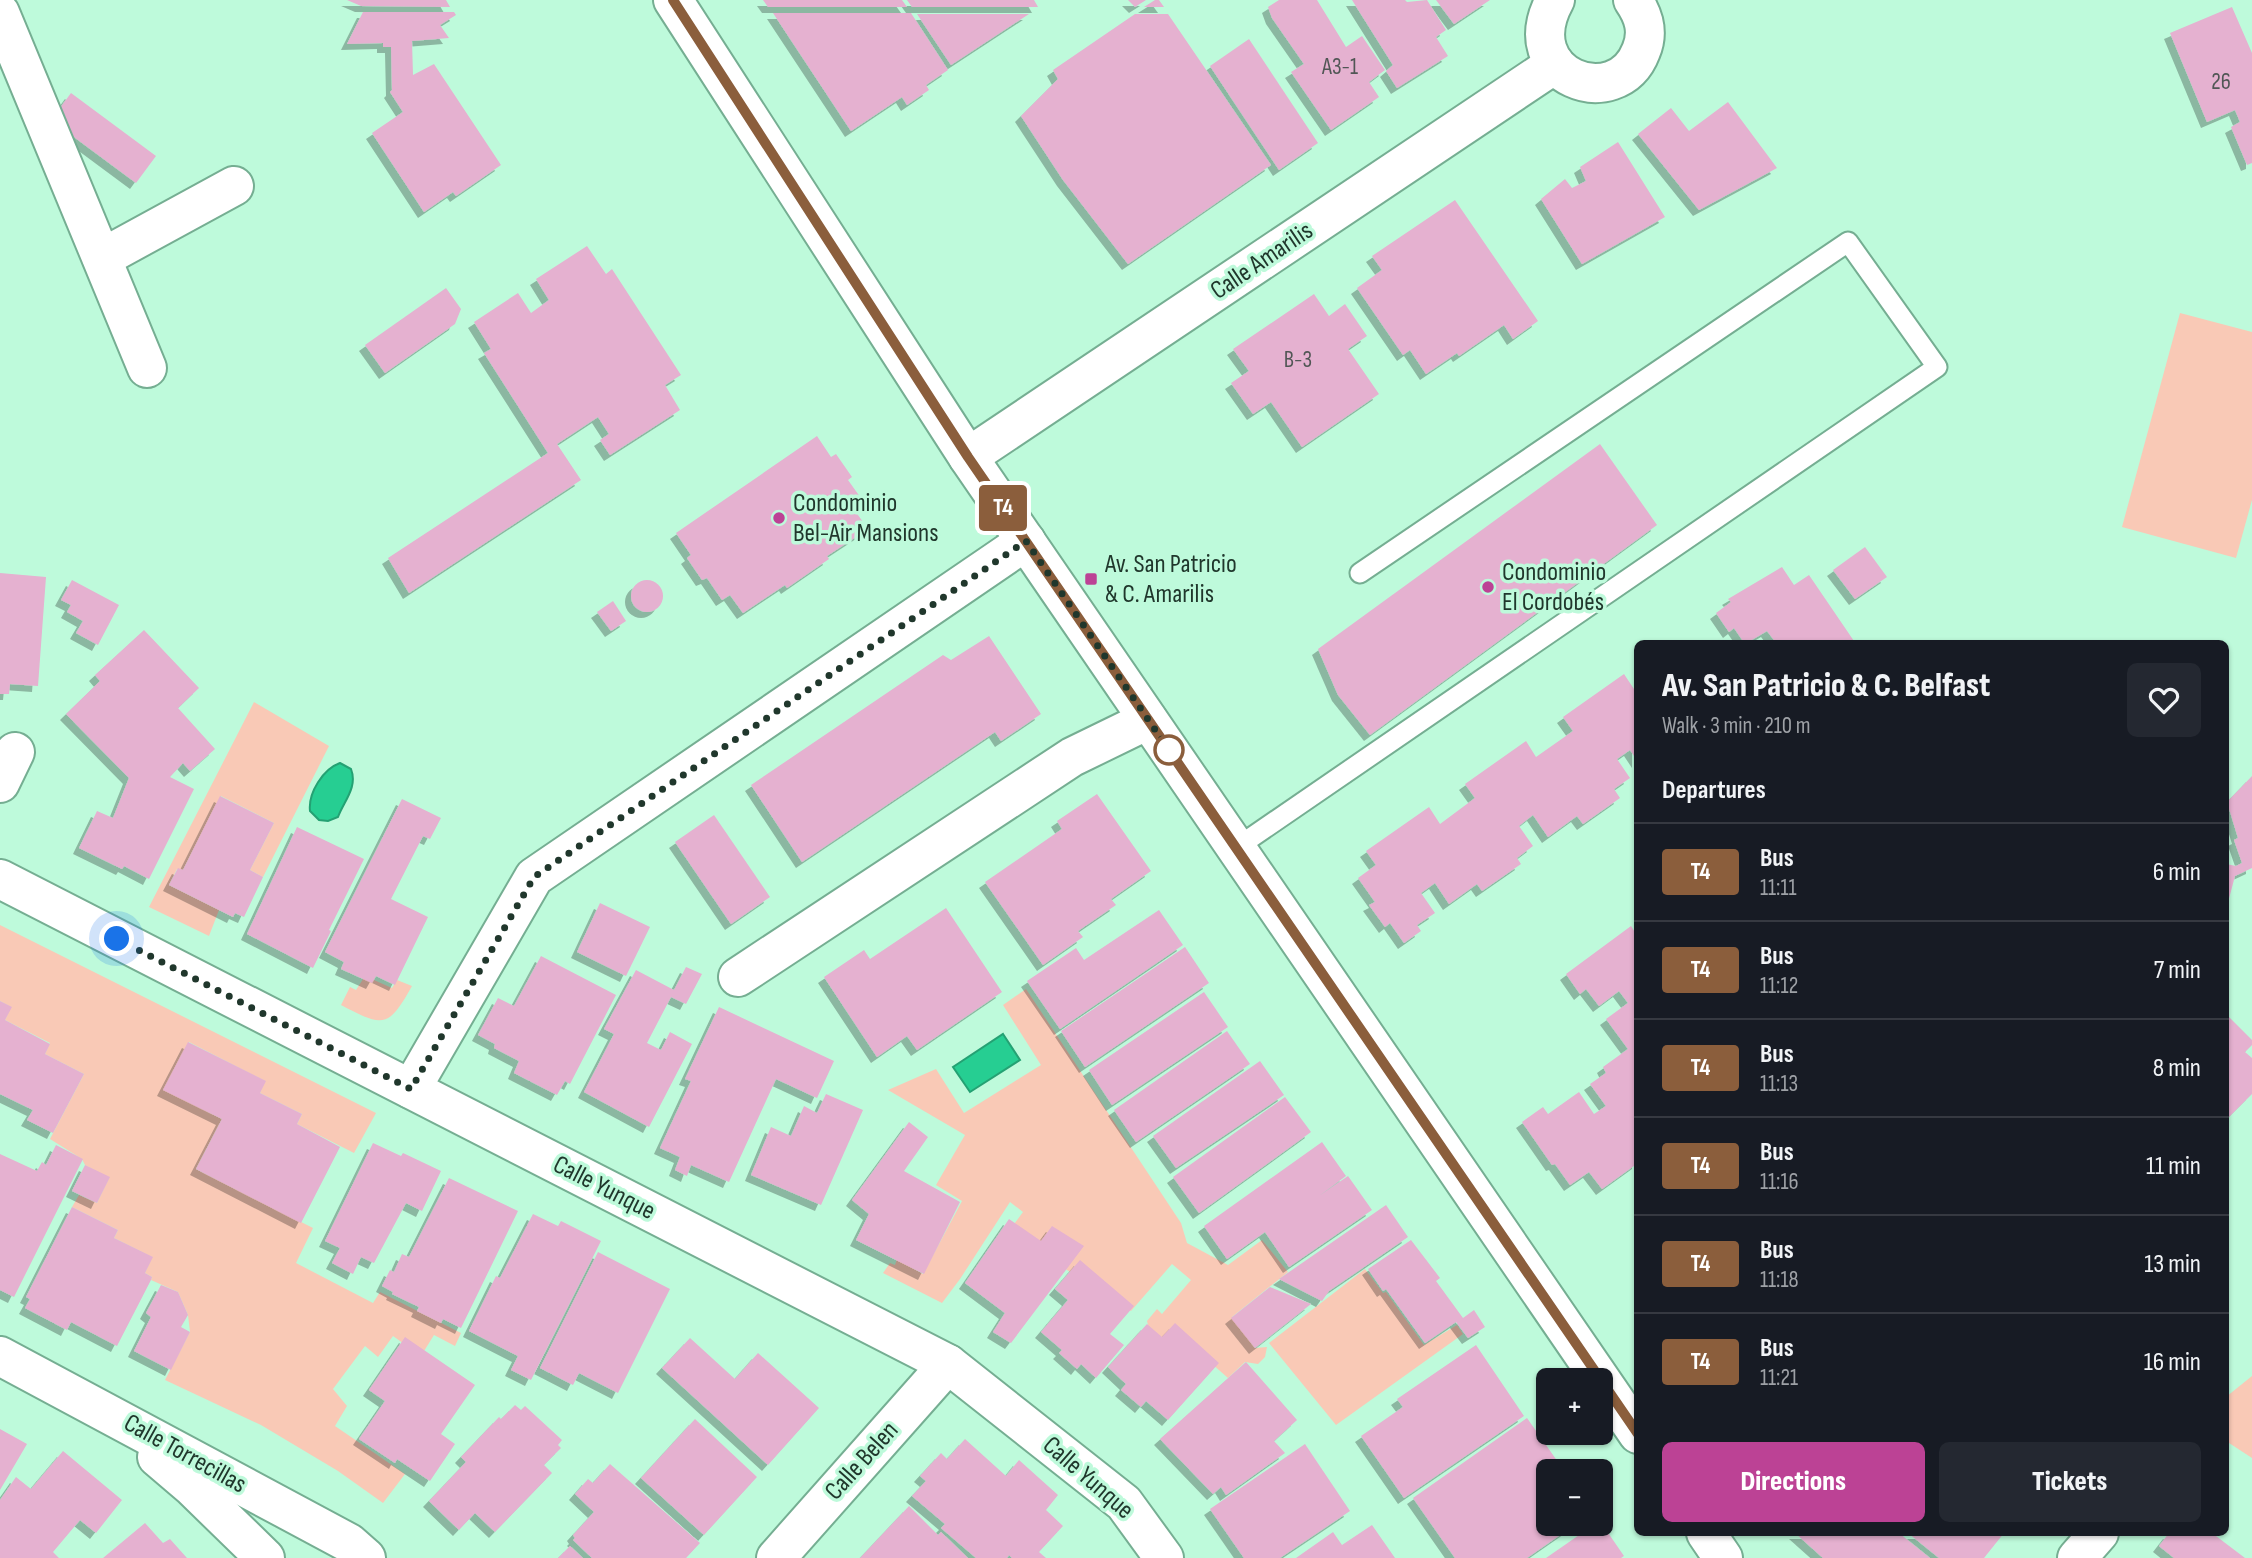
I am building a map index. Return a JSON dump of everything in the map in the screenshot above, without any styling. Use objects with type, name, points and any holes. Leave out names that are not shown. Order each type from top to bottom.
[{"type":"street","points":[[673,0],[968,457],[1634,1428]]},
{"type":"street","points":[[1555,0],[1546,15],[1543,32],[1546,49],[1555,64],[1567,75],[1582,82],[1598,83],[1614,79],[1628,71],[1641,51],[1646,27],[1633,0]]},
{"type":"street","points":[[0,13],[147,368]]},
{"type":"street","name":"Calle Amarilis","points":[[968,457],[1555,64]]},
{"type":"street","points":[[102,258],[234,186]]},
{"type":"street","points":[[411,1089],[534,877],[1026,541]]},
{"type":"street","points":[[738,977],[1072,757],[1148,720]]},
{"type":"street","name":"Calle Yunque","points":[[0,879],[948,1364],[1124,1503],[1164,1558]]},
{"type":"street","name":"Calle Torrecillas","points":[[0,1356],[349,1544],[366,1558]]},
{"type":"street","name":"Calle Belen","points":[[776,1558],[948,1364]]},
{"type":"street","points":[[91,1403],[191,1486],[265,1558]]},
{"type":"street","points":[[1708,1536],[1723,1558]]},
{"type":"street","points":[[2077,1558],[2096,1536]]},
{"type":"lane","points":[[1236,848],[1937,367],[1848,242],[1360,573]]},
{"type":"shaded area","points":[[2180,313],[2252,332],[2252,500],[2236,558],[2122,527]]},
{"type":"shaded area","points":[[254,702],[329,746],[263,877],[250,870],[274,823],[221,796],[183,870],[177,869],[169,885],[219,910],[209,936],[149,907]]},
{"type":"shaded area","points":[[340,763],[351,769],[352,788],[338,817],[328,821],[319,820],[310,811],[311,797],[323,776]]},
{"type":"shaded area","points":[[0,925],[376,1113],[354,1153],[297,1124],[302,1114],[260,1093],[265,1081],[189,1042],[164,1089],[222,1119],[196,1169],[313,1228],[296,1263],[373,1303],[380,1292],[461,1333],[455,1346],[434,1335],[421,1356],[393,1336],[378,1357],[365,1346],[333,1389],[347,1406],[335,1426],[405,1474],[383,1503],[338,1471],[261,1425],[165,1380],[190,1332],[188,1315],[178,1292],[151,1280],[152,1277],[145,1273],[152,1257],[114,1238],[118,1230],[72,1207],[79,1195],[97,1203],[109,1178],[85,1165],[82,1159],[50,1139],[84,1074],[45,1054],[50,1043],[5,1020],[11,1007],[0,1001]]},
{"type":"shaded area","points":[[365,976],[392,988],[397,980],[412,986],[390,1017],[376,1020],[341,1005],[350,987],[356,990]]},
{"type":"shaded area","points":[[1026,989],[1181,1223],[1187,1243],[1228,1265],[1262,1240],[1288,1272],[1232,1317],[1255,1348],[1267,1347],[1265,1357],[1258,1364],[1245,1362],[1228,1378],[1178,1334],[1165,1347],[1151,1336],[1147,1321],[1157,1309],[1162,1314],[1191,1280],[1172,1264],[1131,1311],[1075,1266],[1070,1272],[1009,1231],[1023,1212],[1010,1202],[942,1303],[883,1273],[890,1263],[895,1265],[897,1259],[923,1274],[962,1201],[936,1185],[965,1135],[888,1090],[936,1069],[964,1113],[1041,1065],[1003,1005]]},
{"type":"shaded area","points":[[1003,1034],[1020,1060],[970,1092],[953,1067]]},
{"type":"shaded area","points":[[1365,1269],[1383,1293],[1386,1292],[1424,1345],[1457,1325],[1463,1334],[1336,1425],[1269,1343]]},
{"type":"shaded area","points":[[2252,1376],[2252,1458],[2229,1443],[2229,1395]]},
{"type":"building","points":[[347,0],[446,0],[450,7],[361,6]]},
{"type":"building","points":[[763,0],[902,0],[907,7],[768,7]]},
{"type":"building","points":[[907,0],[1034,0],[1038,7],[912,7]]},
{"type":"building","points":[[1128,0],[1146,0],[1135,7]]},
{"type":"building","points":[[1159,0],[1164,7],[1144,7]]},
{"type":"building","points":[[1279,0],[1317,0],[1346,47],[1362,36],[1385,70],[1369,82],[1379,97],[1331,130],[1291,72],[1304,64],[1272,18],[1268,7]]},
{"type":"building","points":[[1352,0],[1427,0],[1446,30],[1436,37],[1448,56],[1397,88],[1386,71],[1393,65]]},
{"type":"building","points":[[1436,0],[1490,0],[1454,24]]},
{"type":"building","points":[[2232,7],[2252,53],[2252,163],[2247,165],[2231,127],[2240,122],[2235,110],[2207,122],[2170,33]]},
{"type":"building","points":[[363,12],[454,12],[456,15],[440,25],[449,38],[412,41],[413,75],[434,64],[501,165],[456,196],[453,192],[424,212],[372,133],[403,112],[390,92],[391,47],[383,47],[383,43],[347,44]]},
{"type":"building","points":[[773,13],[911,13],[948,70],[926,85],[929,90],[907,105],[902,97],[851,131]]},
{"type":"building","points":[[917,14],[1029,14],[951,65]]},
{"type":"building","points":[[1135,14],[1168,14],[1271,165],[1128,264],[1063,180],[1021,116],[1058,79],[1053,70]]},
{"type":"building","points":[[1249,39],[1318,143],[1279,170],[1210,66]]},
{"type":"building","points":[[71,93],[156,156],[136,183],[51,120]]},
{"type":"building","points":[[1728,102],[1777,168],[1699,210],[1638,134],[1671,108],[1689,131]]},
{"type":"building","points":[[1618,142],[1665,217],[1582,264],[1541,199],[1565,179],[1572,188],[1586,181],[1580,167]]},
{"type":"building","points":[[1455,200],[1538,321],[1513,339],[1504,325],[1459,356],[1457,353],[1426,374],[1410,350],[1403,355],[1357,288],[1382,270],[1372,256]]},
{"type":"building","points":[[587,246],[606,274],[612,269],[681,375],[665,385],[680,410],[610,455],[600,440],[609,434],[598,417],[557,444],[581,480],[409,593],[388,558],[548,453],[484,353],[491,349],[474,322],[518,293],[531,313],[549,300],[536,279]]},
{"type":"building","points":[[446,288],[461,309],[455,324],[385,373],[365,345]]},
{"type":"building","points":[[1314,294],[1329,316],[1345,304],[1367,336],[1348,349],[1379,394],[1302,447],[1271,402],[1253,414],[1231,383],[1249,371],[1233,349]]},
{"type":"building","name":"Condominio Bel-Air Mansions","points":[[817,436],[831,457],[836,454],[852,477],[848,480],[863,501],[853,508],[868,529],[827,556],[829,559],[787,588],[785,585],[743,613],[730,595],[722,600],[707,578],[702,580],[687,558],[691,555],[676,533]]},
{"type":"building","name":"Condominio El Cordobés","points":[[1600,444],[1657,525],[1370,735],[1338,695],[1318,649]]},
{"type":"building","points":[[1865,547],[1887,577],[1855,599],[1833,570]]},
{"type":"building","points":[[1782,567],[1794,585],[1809,575],[1853,640],[1774,640],[1767,631],[1752,640],[1742,640],[1734,628],[1729,632],[1716,613],[1731,602],[1728,599]]},
{"type":"building","points":[[0,573],[46,577],[38,686],[10,684],[9,694],[0,694]]},
{"type":"building","points":[[72,580],[119,605],[98,645],[76,633],[83,621],[67,612],[71,605],[61,600]]},
{"type":"building","points":[[647,580],[658,585],[663,596],[658,607],[647,612],[636,607],[631,596],[636,585]]},
{"type":"building","points":[[613,601],[626,621],[611,631],[597,612]]},
{"type":"building","points":[[144,630],[199,688],[178,708],[215,749],[190,771],[183,763],[170,777],[194,789],[149,879],[79,848],[97,811],[113,818],[129,778],[66,714],[100,681],[95,675]]},
{"type":"building","points":[[989,636],[1041,714],[1001,741],[995,732],[802,862],[751,785],[943,655],[951,660]]},
{"type":"building","points":[[1624,674],[1634,689],[1634,756],[1630,750],[1617,759],[1630,778],[1614,789],[1620,798],[1583,824],[1577,816],[1548,837],[1533,815],[1519,826],[1533,846],[1517,858],[1521,864],[1482,891],[1477,884],[1449,904],[1435,883],[1421,893],[1435,913],[1417,925],[1421,931],[1404,943],[1390,923],[1385,927],[1369,905],[1375,902],[1358,878],[1376,865],[1366,851],[1429,807],[1440,824],[1475,798],[1465,784],[1526,741],[1536,757],[1573,731],[1563,717]]},
{"type":"building","points":[[2252,776],[2252,868],[2235,876],[2229,899],[2229,865],[2236,866],[2242,863],[2234,840],[2238,838],[2229,800]]},
{"type":"building","points":[[1097,794],[1151,871],[1111,899],[1116,905],[1078,931],[1083,937],[1043,965],[985,882],[1062,829],[1057,821]]},
{"type":"building","points":[[220,796],[274,823],[250,870],[263,877],[244,917],[235,913],[233,917],[169,885],[178,868],[183,870]]},
{"type":"building","points":[[402,799],[441,818],[430,839],[423,836],[391,899],[428,917],[395,985],[376,976],[372,983],[341,969],[344,962],[325,952]]},
{"type":"building","points":[[714,815],[770,897],[731,924],[675,842]]},
{"type":"building","points":[[297,827],[364,859],[313,968],[247,934]]},
{"type":"building","points":[[600,903],[650,927],[626,976],[577,952]]},
{"type":"building","points":[[946,908],[1002,992],[917,1050],[907,1036],[877,1057],[824,977],[864,950],[870,959]]},
{"type":"building","points":[[1159,910],[1183,945],[1060,1029],[1027,981],[1076,948],[1084,960]]},
{"type":"building","points":[[1631,926],[1634,931],[1634,1166],[1602,1189],[1589,1172],[1570,1185],[1555,1164],[1552,1165],[1522,1122],[1543,1107],[1548,1114],[1579,1092],[1594,1114],[1606,1106],[1590,1084],[1606,1073],[1603,1067],[1628,1049],[1606,1019],[1628,1003],[1619,991],[1599,1006],[1586,989],[1580,994],[1566,974]]},
{"type":"building","points":[[1185,947],[1209,983],[1085,1067],[1061,1031]]},
{"type":"building","points":[[541,956],[616,995],[570,1084],[565,1081],[557,1095],[514,1073],[519,1061],[494,1048],[495,1044],[478,1035],[498,998],[514,1006]]},
{"type":"building","points":[[686,967],[702,974],[686,1004],[671,997],[647,1043],[661,1050],[670,1032],[692,1044],[649,1127],[584,1092],[614,1034],[604,1029],[636,970],[674,990]]},
{"type":"building","points":[[1204,992],[1228,1027],[1112,1105],[1089,1070]]},
{"type":"building","points":[[0,1001],[12,1007],[5,1020],[50,1044],[45,1054],[84,1074],[53,1133],[27,1120],[33,1110],[0,1094]]},
{"type":"building","points":[[719,1007],[834,1061],[817,1098],[776,1079],[729,1182],[691,1165],[687,1176],[675,1170],[680,1157],[660,1148],[691,1081],[685,1079]]},
{"type":"building","points":[[2229,1017],[2252,1040],[2252,1045],[2245,1052],[2252,1058],[2252,1094],[2229,1117]]},
{"type":"building","points":[[1227,1031],[1250,1064],[1136,1142],[1114,1110]]},
{"type":"building","points":[[188,1042],[266,1081],[260,1093],[302,1114],[297,1124],[340,1147],[301,1223],[196,1169],[222,1119],[163,1090]]},
{"type":"building","points":[[1260,1061],[1284,1095],[1176,1168],[1153,1136]]},
{"type":"building","points":[[826,1094],[863,1110],[821,1205],[751,1175],[771,1127],[791,1136],[804,1106],[817,1113]]},
{"type":"building","points":[[1285,1097],[1311,1132],[1199,1213],[1173,1177]]},
{"type":"building","points":[[909,1122],[928,1137],[904,1171],[960,1202],[924,1274],[856,1240],[869,1214],[852,1200]]},
{"type":"building","points":[[1322,1142],[1346,1176],[1319,1196],[1348,1176],[1372,1210],[1289,1267],[1265,1232],[1227,1259],[1204,1226]]},
{"type":"building","points":[[373,1143],[401,1156],[403,1153],[441,1171],[422,1211],[406,1203],[374,1263],[361,1257],[353,1274],[332,1263],[340,1248],[325,1241]]},
{"type":"building","points":[[56,1145],[83,1159],[14,1297],[0,1290],[0,1154],[37,1171],[42,1162],[46,1165]]},
{"type":"building","points":[[85,1165],[110,1177],[97,1203],[72,1191]]},
{"type":"building","points":[[449,1178],[518,1211],[461,1328],[443,1319],[441,1323],[417,1311],[419,1307],[382,1286],[390,1270],[394,1272],[402,1254],[409,1257]]},
{"type":"building","points":[[1386,1205],[1408,1237],[1329,1291],[1322,1301],[1279,1279]]},
{"type":"building","points":[[72,1207],[118,1230],[114,1238],[153,1257],[145,1273],[152,1277],[151,1280],[117,1346],[71,1322],[67,1330],[25,1308],[30,1299],[26,1297]]},
{"type":"building","points":[[533,1214],[558,1226],[561,1221],[601,1241],[531,1380],[511,1370],[518,1356],[469,1331],[496,1276],[500,1278]]},
{"type":"building","points":[[1009,1219],[1041,1241],[1052,1226],[1084,1246],[1011,1343],[993,1332],[1005,1313],[965,1283]]},
{"type":"building","points":[[1411,1240],[1440,1278],[1436,1281],[1463,1318],[1474,1310],[1485,1327],[1468,1338],[1456,1322],[1425,1343],[1368,1269]]},
{"type":"building","points":[[598,1252],[670,1289],[618,1393],[579,1373],[573,1385],[540,1368]]},
{"type":"building","points":[[1080,1260],[1134,1306],[1110,1334],[1124,1345],[1096,1378],[1081,1364],[1077,1369],[1059,1353],[1062,1350],[1041,1332],[1068,1300],[1055,1289]]},
{"type":"building","points":[[161,1285],[178,1292],[188,1315],[181,1327],[190,1332],[171,1370],[134,1351],[151,1317],[146,1313]]},
{"type":"building","points":[[1270,1287],[1311,1304],[1255,1348],[1231,1318]]},
{"type":"building","points":[[1175,1323],[1219,1363],[1168,1420],[1146,1401],[1141,1407],[1121,1390],[1126,1384],[1108,1367],[1147,1324],[1162,1337]]},
{"type":"building","points":[[405,1337],[475,1385],[441,1434],[455,1444],[430,1481],[397,1459],[395,1463],[359,1439],[385,1401],[369,1390]]},
{"type":"building","points":[[690,1338],[735,1379],[758,1353],[819,1408],[768,1465],[662,1368]]},
{"type":"building","points":[[1476,1345],[1524,1416],[1404,1498],[1361,1436],[1403,1407],[1397,1399]]},
{"type":"building","points":[[1246,1362],[1297,1420],[1274,1441],[1285,1453],[1226,1495],[1221,1487],[1213,1494],[1160,1439]]},
{"type":"building","points":[[515,1405],[521,1410],[525,1406],[562,1440],[558,1445],[561,1448],[544,1465],[552,1473],[495,1532],[475,1513],[459,1530],[429,1501],[466,1462],[461,1457],[499,1417],[501,1419]]},
{"type":"building","points":[[1527,1418],[1536,1431],[1536,1445],[1546,1445],[1556,1459],[1536,1459],[1536,1536],[1559,1536],[1527,1558],[1455,1558],[1413,1498]]},
{"type":"building","points":[[695,1419],[757,1477],[704,1535],[641,1478]]},
{"type":"building","points":[[0,1429],[27,1444],[0,1490]]},
{"type":"building","points":[[965,1439],[1006,1476],[1019,1460],[1058,1495],[1046,1510],[1063,1526],[1039,1552],[1046,1558],[1012,1558],[1009,1555],[1007,1558],[976,1558],[941,1528],[945,1524],[912,1496],[926,1481],[920,1476],[941,1453],[947,1459]]},
{"type":"building","points":[[1305,1444],[1350,1511],[1280,1558],[1244,1558],[1210,1509]]},
{"type":"building","points":[[63,1451],[122,1500],[96,1533],[80,1520],[53,1552],[59,1558],[0,1558],[0,1500],[16,1477],[31,1489]]},
{"type":"building","points":[[610,1464],[700,1543],[686,1558],[592,1558],[573,1540],[573,1535],[594,1512],[575,1494],[588,1479],[593,1483]]},
{"type":"building","points":[[909,1506],[938,1535],[941,1532],[968,1558],[860,1558]]},
{"type":"building","points":[[145,1523],[163,1543],[170,1539],[187,1558],[103,1558]]},
{"type":"building","points":[[1372,1525],[1395,1558],[1296,1558],[1333,1532],[1342,1545]]},
{"type":"building","points":[[1578,1536],[1610,1536],[1624,1556],[1621,1558],[1546,1558]]},
{"type":"building","points":[[1798,1536],[1903,1536],[1930,1558],[1823,1558]]},
{"type":"building","points":[[1912,1536],[2002,1536],[1984,1558],[1939,1558]]},
{"type":"building","points":[[2167,1536],[2216,1536],[2245,1558],[2174,1558],[2159,1546]]},
{"type":"building","points":[[570,1546],[583,1558],[558,1558]]},
{"type":"bus line","name":"T4","points":[[673,0],[968,457],[1634,1428]]},
{"type":"place","name":"Condominio Bel-Air Mansions","points":[[779,518]]},
{"type":"place","name":"Av. San Patricio & C. Amarilis","points":[[1091,579]]},
{"type":"place","name":"Condominio El Cordobés","points":[[1488,587]]},
{"type":"route","points":[[117,939],[411,1089],[534,877],[1026,541],[1169,750]]}]
